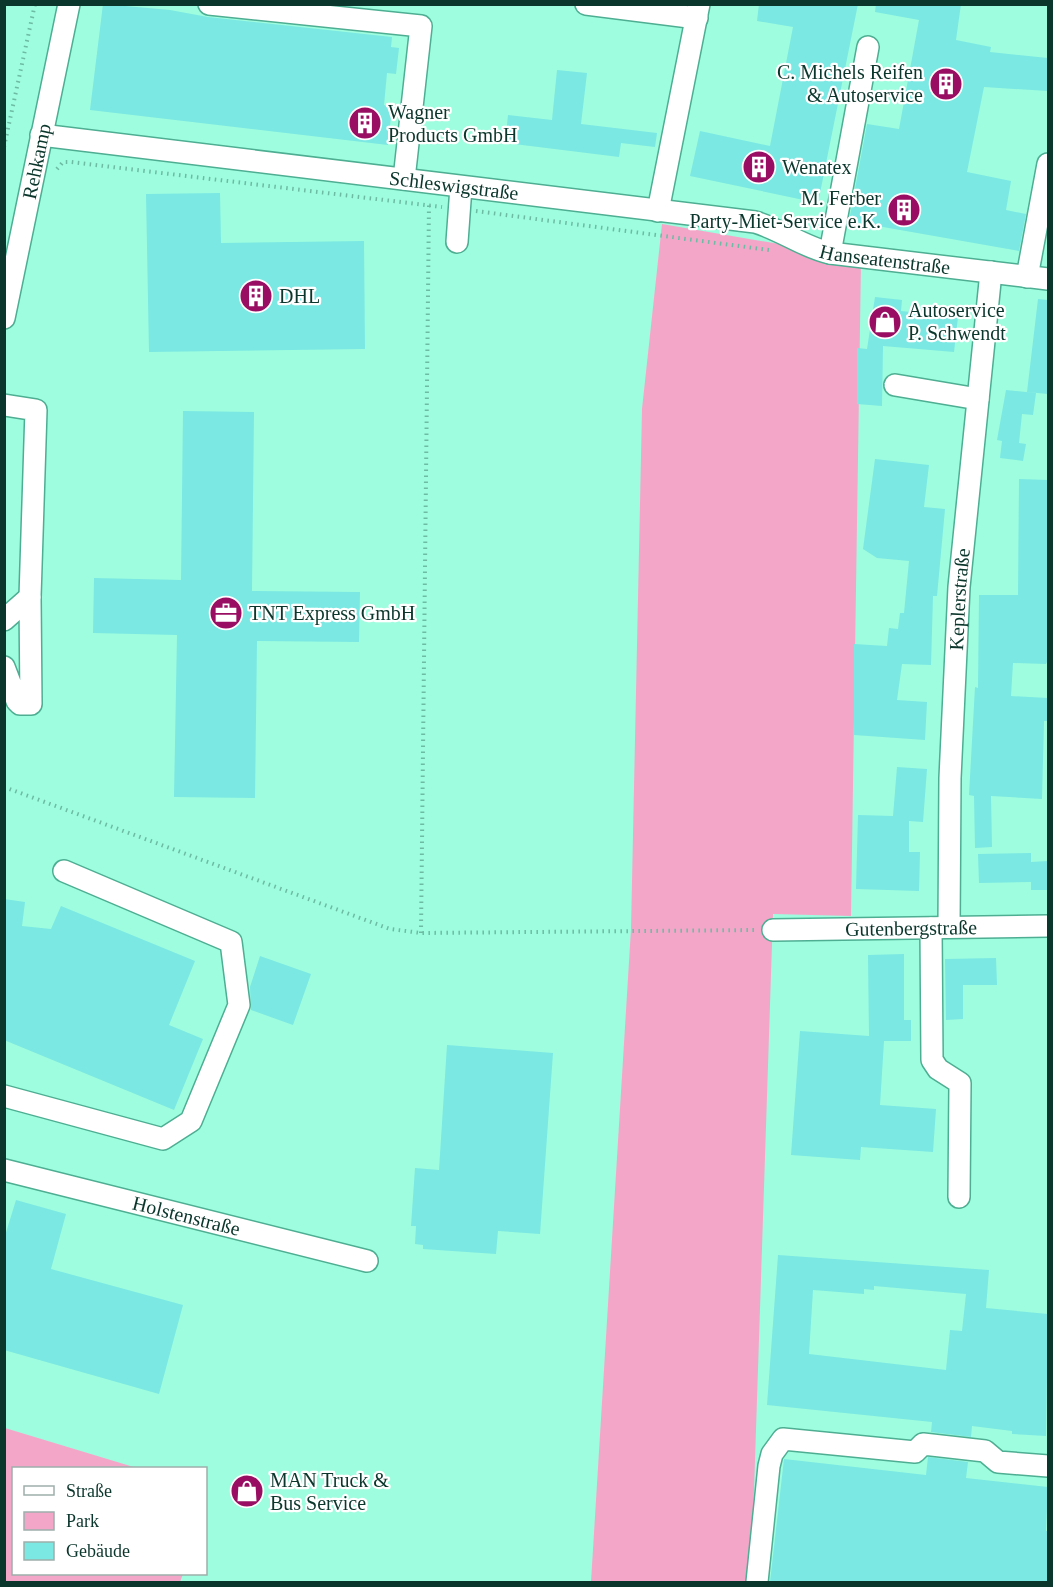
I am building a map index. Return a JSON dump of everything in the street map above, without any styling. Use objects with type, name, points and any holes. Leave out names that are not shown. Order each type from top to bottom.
[{"type":"street","name":"Rehkamp","points":[[4,318],[69,4]]},
{"type":"street","points":[[209,4],[421,26],[404,180]]},
{"type":"street","points":[[586,4],[698,11],[658,211]]},
{"type":"street","points":[[830,253],[868,47]]},
{"type":"street","name":"Schleswigstraße","points":[[41,135],[658,211]]},
{"type":"street","points":[[1027,277],[1048,164]]},
{"type":"street","points":[[457,243],[461,187]]},
{"type":"street","name":"Hanseatenstraße","points":[[658,211],[755,222],[777,229],[812,249],[830,253],[1048,279]]},
{"type":"street","name":"Keplerstraße","points":[[958,1197],[960,1083],[938,1068],[932,1060],[958,587],[991,273]]},
{"type":"street","points":[[895,385],[978,399]]},
{"type":"street","points":[[4,405],[36,410],[30,597],[31,704],[20,704],[17,701],[4,667]]},
{"type":"street","points":[[4,620],[30,597]]},
{"type":"street","points":[[4,1096],[163,1139],[191,1121],[239,1005],[231,942],[64,871]]},
{"type":"street","name":"Gutenbergstraße","points":[[773,930],[1048,926]]},
{"type":"street","name":"Holstenstraße","points":[[4,1170],[367,1261]]},
{"type":"street","points":[[757,1582],[769,1466],[772,1454],[783,1439],[915,1452],[923,1444],[985,1451],[998,1462],[1048,1466]]},
{"type":"path","points":[[4,147],[35,4]]},
{"type":"path","points":[[56,170],[63,162],[71,162],[774,250],[787,236]]},
{"type":"path","points":[[421,933],[430,183]]},
{"type":"path","points":[[4,787],[390,929],[421,933],[631,929],[773,930]]},
{"type":"green space","points":[[662,224],[791,246],[861,262],[851,916],[773,914],[751,1582],[591,1582],[631,929],[642,409]]},
{"type":"green space","points":[[5,1428],[134,1467],[12,1467],[12,1575],[183,1575],[180,1582],[5,1582]]},
{"type":"building","points":[[103,4],[392,37],[391,47],[399,48],[396,74],[387,73],[384,105],[392,106],[388,145],[90,110]]},
{"type":"building","points":[[759,4],[858,4],[818,203],[690,176],[700,131],[770,146],[793,27],[757,21]]},
{"type":"building","points":[[876,4],[961,4],[956,40],[991,47],[990,52],[1048,58],[1048,91],[984,87],[967,172],[1011,181],[1006,210],[1026,214],[1019,251],[849,221],[867,124],[899,129],[919,20],[875,12]]},
{"type":"building","points":[[557,70],[587,73],[581,124],[657,133],[655,147],[621,143],[619,157],[505,143],[508,115],[552,120]]},
{"type":"building","name":"DHL","points":[[220,193],[221,243],[364,241],[365,349],[149,352],[146,194]]},
{"type":"building","points":[[875,297],[902,300],[901,311],[958,317],[954,352],[883,346],[882,406],[857,404],[857,348],[867,349]]},
{"type":"building","points":[[1038,299],[1048,300],[1048,394],[1027,392]]},
{"type":"building","points":[[1006,390],[1036,393],[1033,415],[1022,414],[1019,443],[1026,444],[1023,461],[1000,458],[1002,441],[997,440]]},
{"type":"building","name":"TNT Express GmbH","points":[[183,411],[254,412],[252,591],[360,592],[359,642],[257,641],[255,798],[174,797],[177,635],[93,633],[94,578],[181,580]]},
{"type":"building","points":[[875,459],[929,465],[924,507],[945,509],[937,596],[933,596],[931,665],[902,664],[897,700],[927,702],[925,740],[854,735],[854,644],[887,646],[889,628],[898,629],[900,613],[904,613],[909,561],[877,558],[863,549]]},
{"type":"building","points":[[1019,479],[1048,480],[1048,660],[1046,664],[1013,663],[1011,696],[1048,698],[1048,721],[1044,721],[1042,799],[991,796],[992,847],[975,848],[974,796],[969,795],[975,687],[978,688],[979,595],[1018,595]]},
{"type":"building","points":[[897,767],[927,769],[923,822],[909,821],[909,852],[920,852],[919,891],[856,889],[858,815],[893,816]]},
{"type":"building","points":[[1031,853],[1031,862],[1048,861],[1048,890],[1031,890],[1031,882],[979,883],[978,854]]},
{"type":"building","points":[[4,899],[25,902],[22,926],[51,929],[61,906],[195,961],[169,1025],[203,1039],[174,1110],[4,1040]]},
{"type":"building","points":[[904,954],[904,1020],[911,1020],[911,1041],[884,1041],[880,1105],[936,1109],[933,1152],[861,1147],[860,1160],[791,1155],[800,1031],[869,1036],[868,955]]},
{"type":"building","points":[[260,956],[311,974],[293,1025],[251,1010],[250,987]]},
{"type":"building","points":[[996,958],[997,985],[963,985],[963,1019],[946,1020],[945,959]]},
{"type":"building","points":[[447,1045],[553,1053],[540,1234],[498,1231],[496,1254],[423,1249],[423,1245],[415,1244],[416,1226],[411,1226],[415,1168],[439,1170]]},
{"type":"building","points":[[16,1200],[66,1214],[51,1269],[183,1305],[159,1394],[4,1350],[4,1239]]},
{"type":"building","points":[[778,1255],[989,1270],[986,1308],[1048,1314],[1046,1436],[1012,1434],[1012,1431],[972,1426],[971,1437],[931,1432],[932,1422],[767,1405]],"holes":[[[874,1286],[966,1294],[962,1331],[950,1330],[946,1370],[809,1354],[813,1290],[864,1294],[864,1289],[874,1290]]]},
{"type":"building","points":[[928,1457],[968,1462],[966,1478],[1048,1487],[1046,1531],[1048,1531],[1048,1582],[770,1582],[784,1459],[926,1475]]},
{"type":"place","name":"C. Michels Reifen & Autoservice","points":[[946,84]]},
{"type":"place","name":"Wagner Products GmbH","points":[[365,123]]},
{"type":"place","name":"Wenatex","points":[[759,167]]},
{"type":"place","name":"M. Ferber Party-Miet-Service e.K.","points":[[904,210]]},
{"type":"place","name":"DHL","points":[[256,296]]},
{"type":"place","name":"Autoservice P. Schwendt","points":[[885,322]]},
{"type":"place","name":"TNT Express GmbH","points":[[226,613]]},
{"type":"place","name":"MAN Truck & Bus Service","points":[[247,1491]]}]
